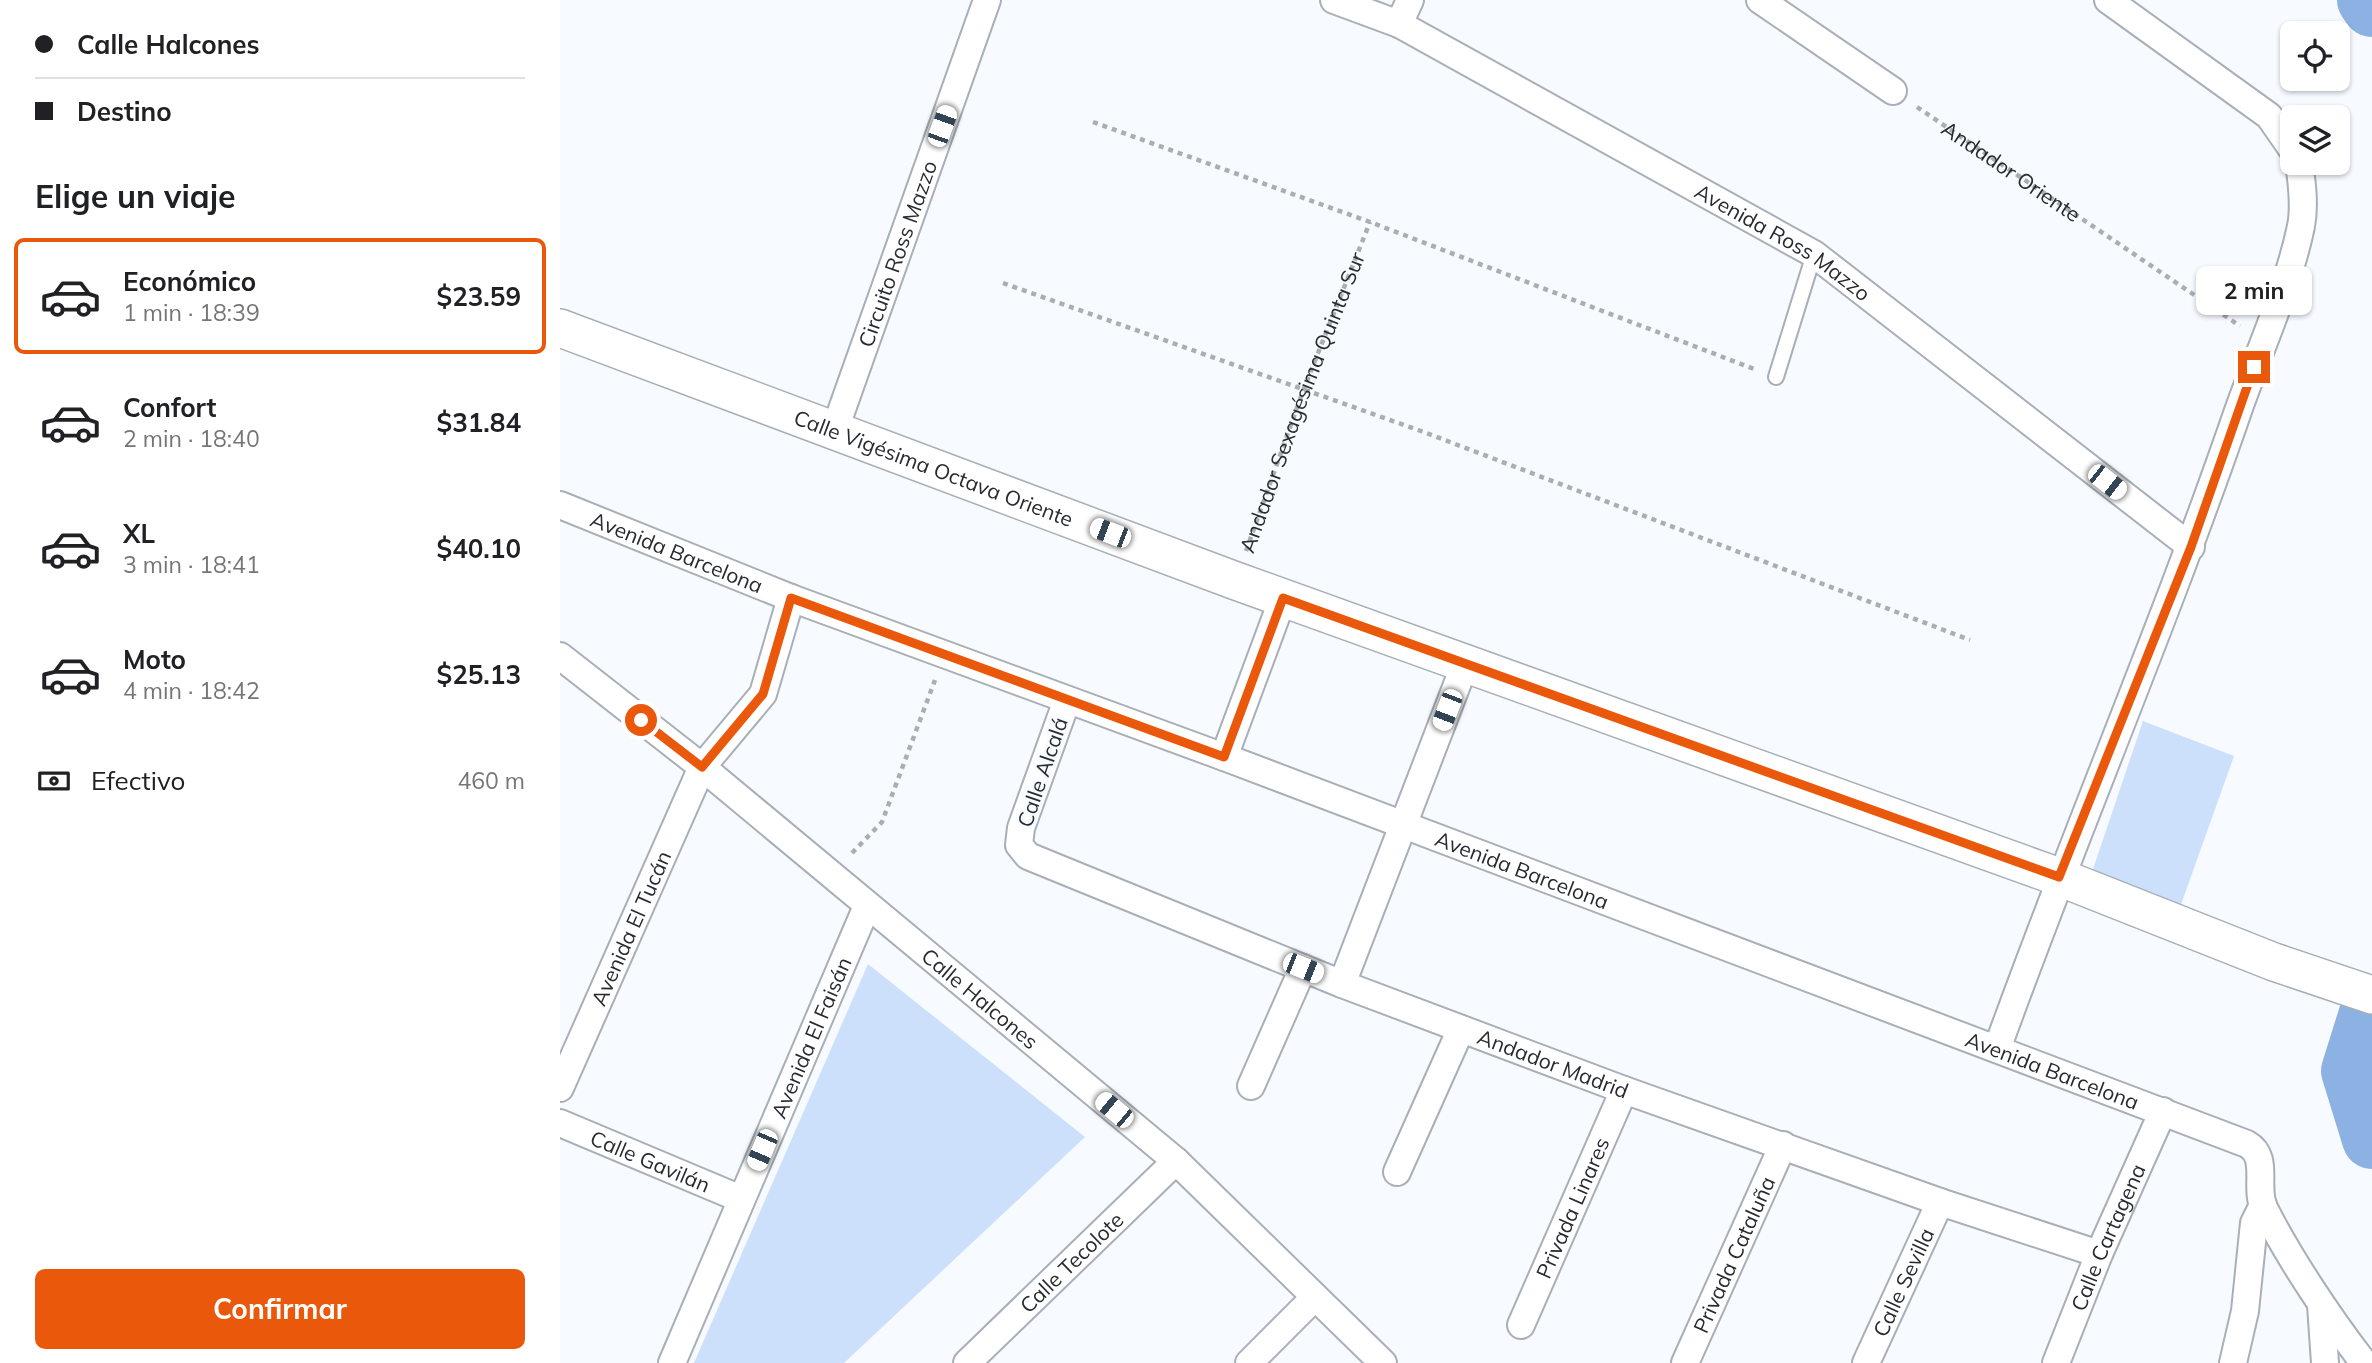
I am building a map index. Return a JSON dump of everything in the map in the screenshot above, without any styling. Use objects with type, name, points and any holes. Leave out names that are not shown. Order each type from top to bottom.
[{"type":"main road","name":"Calle Vigésima Octava Oriente","points":[[560,328],[1236,581],[2059,877],[2274,962],[2372,995]]},
{"type":"street","name":"Circuito Ross Mazzo","points":[[835,429],[987,0]]},
{"type":"street","name":"Avenida Ross Mazzo","points":[[1334,0],[1404,12],[1814,254],[2191,547]]},
{"type":"street","points":[[1760,0],[1893,90]]},
{"type":"street","points":[[2108,0],[2269,116],[2280,132]]},
{"type":"street","points":[[1997,1049],[2059,877],[2191,547],[2263,342],[2301,225],[2301,175]]},
{"type":"street","name":"Avenida Barcelona","points":[[560,505],[791,598],[1403,824],[2163,1111],[2256,1149],[2263,1205],[2320,1300],[2364,1363]]},
{"type":"street","name":"Avenida El Tucán","points":[[560,1088],[702,767],[763,694],[791,598]]},
{"type":"street","points":[[1224,757],[1283,598]]},
{"type":"street","name":"Calle Halcones","points":[[560,656],[702,767],[829,876],[1176,1161],[1383,1363]]},
{"type":"street","points":[[1342,984],[1465,664]]},
{"type":"street","name":"Calle Alcalá","points":[[1020,845],[1021,828],[1067,700]]},
{"type":"street","name":"Andador Madrid","points":[[1020,845],[1028,856],[1342,984],[1624,1090],[1940,1202],[2099,1254]]},
{"type":"street","name":"Avenida El Faisán","points":[[671,1363],[867,906]]},
{"type":"street","points":[[1251,1086],[1303,968]]},
{"type":"street","points":[[1397,1172],[1461,1029]]},
{"type":"street","name":"Privada Linares","points":[[1521,1325],[1624,1090]]},
{"type":"street","name":"Calle Cartagena","points":[[2056,1363],[2099,1254],[2163,1111]]},
{"type":"street","name":"Calle Gavilán","points":[[560,1123],[741,1199]]},
{"type":"street","name":"Privada Cataluña","points":[[1685,1363],[1783,1145]]},
{"type":"street","name":"Calle Tecolote","points":[[967,1363],[1176,1161]]},
{"type":"street","name":"Calle Sevilla","points":[[1866,1363],[1940,1202]]},
{"type":"street","points":[[2234,1363],[2245,1311],[2254,1223],[2263,1205]]},
{"type":"street","points":[[1249,1363],[1315,1297]]},
{"type":"street","points":[[2320,1300],[2325,1363]]},
{"type":"lane","points":[[1776,377],[1814,254]]},
{"type":"path","name":"Andador Oriente","points":[[1893,90],[2263,342]]},
{"type":"path","points":[[1093,122],[1370,222],[1776,377]]},
{"type":"path","name":"Andador Sexagésima Quinta Sur","points":[[1236,581],[1303,391],[1370,222]]},
{"type":"path","points":[[1003,283],[1421,431],[1970,640]]},
{"type":"path","points":[[829,876],[882,822],[944,655]]},
{"type":"shaded area","points":[[2143,721],[2234,756],[2178,913],[2090,878]]},
{"type":"shaded area","points":[[868,964],[1085,1137],[844,1363],[694,1363]]},
{"type":"waterway","points":[[2367,0],[2372,7]]},
{"type":"waterway","points":[[2372,1004],[2351,1071],[2372,1139]]},
{"type":"route","points":[[641,720],[702,767],[763,694],[791,598],[1224,757],[1283,598],[2059,877],[2191,547],[2254,367]]}]
